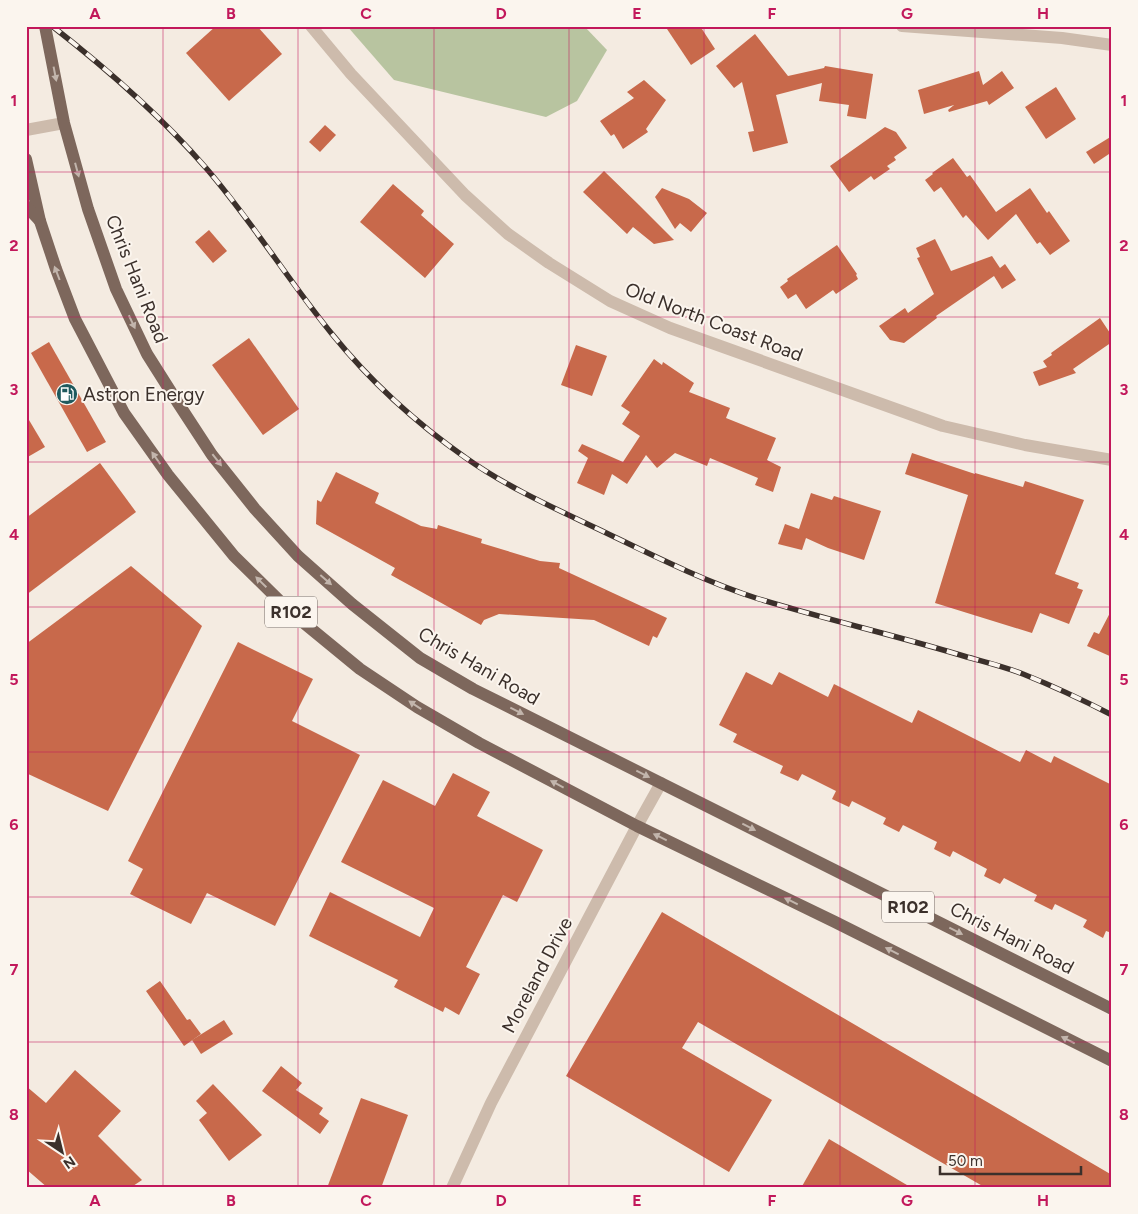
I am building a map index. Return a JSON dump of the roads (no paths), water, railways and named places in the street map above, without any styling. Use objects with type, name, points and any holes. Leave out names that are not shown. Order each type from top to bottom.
[{"type":"main road","name":"Chris Hani Road","points":[[46,26],[64,123],[88,209],[113,280],[147,354],[212,455],[255,509],[298,556],[352,604],[420,658],[473,689],[1112,1010]]},
{"type":"main road","name":"R102","points":[[26,159],[40,221],[75,319],[124,413],[168,476],[234,556],[308,626],[360,669],[409,702],[479,743],[637,826],[1112,1062]]},
{"type":"main road","points":[[26,206],[40,221]]},
{"type":"street","name":"Old North Coast Road","points":[[311,26],[351,74],[472,202],[508,234],[549,263],[610,301],[670,328],[943,426],[1025,445],[1112,460]]},
{"type":"street","points":[[902,26],[1062,38],[1112,45]]},
{"type":"street","points":[[26,130],[64,123]]},
{"type":"street","name":"Moreland Drive","points":[[452,1188],[491,1103],[661,783]]},
{"type":"railway","points":[[52,26],[132,93],[188,148],[223,188],[316,313],[378,385],[394,401],[447,445],[482,468],[547,505],[697,576],[785,607],[1009,669],[1057,688],[1112,715]]},
{"type":"place","name":"Astron Energy","points":[[67,394]]}]
